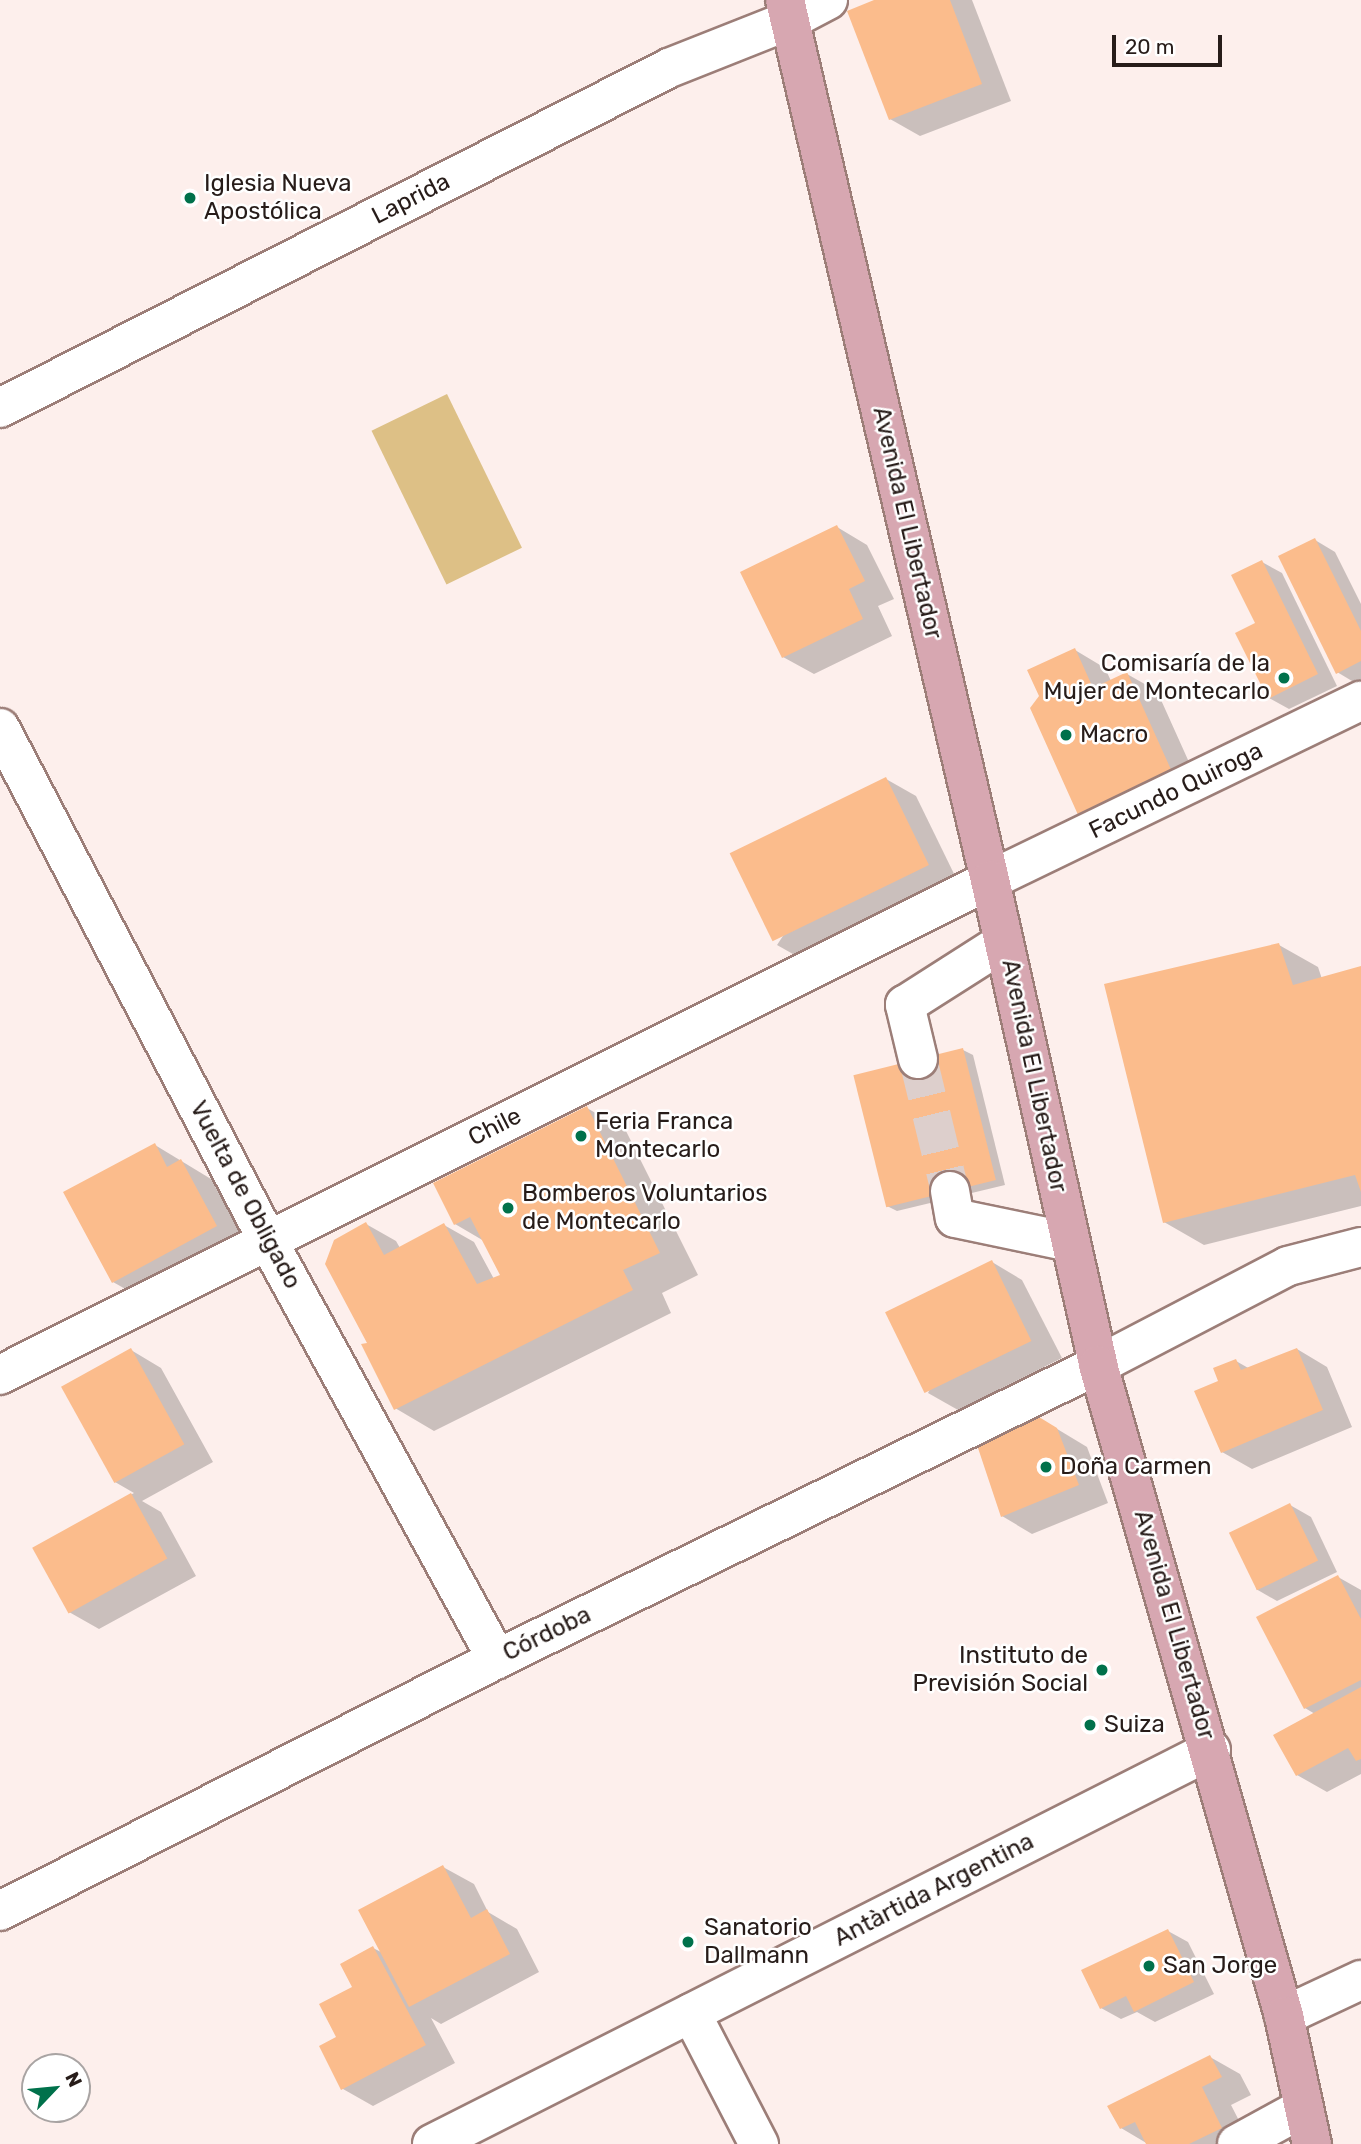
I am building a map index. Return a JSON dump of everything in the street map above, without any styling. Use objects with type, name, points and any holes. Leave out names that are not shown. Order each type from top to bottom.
[{"type":"main road","name":"Avenida El Libertador","points":[[787,10],[990,880],[1098,1365],[1284,2016],[1307,2126]]},
{"type":"street","name":"Laprida","points":[[0,408],[669,68],[787,10],[828,0]]},
{"type":"street","name":"Facundo Quiroga","points":[[990,880],[1361,701]]},
{"type":"street","name":"Vuelta de Obligado","points":[[0,729],[268,1241],[497,1658]]},
{"type":"street","name":"Chile","points":[[0,1375],[990,880]]},
{"type":"street","points":[[918,1059],[905,1005],[1004,942]]},
{"type":"street","points":[[950,1191],[955,1218],[1070,1242]]},
{"type":"street","name":"Córdoba","points":[[0,1912],[497,1658],[1098,1365],[1288,1266],[1361,1247]]},
{"type":"street","name":"Antàrtida Argentina","points":[[432,2144],[1210,1750]]},
{"type":"street","points":[[1284,2016],[1361,1980]]},
{"type":"street","points":[[691,2013],[759,2144]]},
{"type":"street","points":[[1237,2144],[1307,2126]]},
{"type":"shaded area","points":[[447,394],[522,548],[446,585],[372,431]]},
{"type":"building","points":[[874,0],[950,0],[982,84],[889,120],[847,11]]},
{"type":"building","points":[[837,525],[865,581],[849,589],[863,619],[782,658],[740,572]]},
{"type":"building","points":[[1315,538],[1361,631],[1361,661],[1336,674],[1278,556]]},
{"type":"building","points":[[1262,560],[1318,674],[1268,699],[1235,633],[1255,623],[1231,575]]},
{"type":"building","points":[[1075,648],[1093,688],[1127,672],[1173,774],[1079,817],[1030,708],[1039,696],[1027,670]]},
{"type":"building","points":[[886,777],[929,865],[773,941],[730,853]]},
{"type":"building","points":[[1279,943],[1293,985],[1361,966],[1361,1192],[1355,1175],[1163,1223],[1104,984]]},
{"type":"building","points":[[963,1048],[996,1180],[886,1207],[853,1075]]},
{"type":"building","points":[[587,1106],[660,1253],[623,1270],[633,1290],[394,1410],[361,1344],[367,1343],[325,1264],[334,1240],[366,1222],[384,1255],[444,1223],[477,1284],[500,1275],[470,1217],[454,1225],[433,1183]]},
{"type":"building","points":[[155,1143],[167,1167],[181,1159],[217,1226],[112,1283],[63,1192]]},
{"type":"building","points":[[992,1260],[1031,1341],[924,1393],[885,1312]]},
{"type":"building","points":[[131,1348],[184,1444],[114,1483],[61,1387]]},
{"type":"building","points":[[1297,1348],[1323,1410],[1221,1453],[1194,1391],[1218,1381],[1213,1368],[1236,1359],[1241,1370]]},
{"type":"building","points":[[1039,1417],[1057,1428],[1079,1485],[1001,1517],[976,1442]]},
{"type":"building","points":[[131,1493],[167,1559],[69,1613],[32,1548]]},
{"type":"building","points":[[1290,1503],[1318,1561],[1257,1590],[1229,1533]]},
{"type":"building","points":[[1338,1575],[1361,1619],[1361,1680],[1304,1709],[1256,1617]]},
{"type":"building","points":[[1361,1687],[1361,1759],[1356,1761],[1348,1748],[1296,1776],[1273,1735]]},
{"type":"building","points":[[443,1865],[471,1918],[487,1909],[510,1954],[409,2007],[358,1910]]},
{"type":"building","points":[[1168,1929],[1194,1982],[1134,2012],[1126,1996],[1100,2009],[1081,1970]]},
{"type":"building","points":[[373,1946],[426,2045],[341,2090],[319,2046],[336,2037],[319,2004],[352,1987],[340,1964]]},
{"type":"building","points":[[1210,2055],[1222,2077],[1202,2087],[1222,2128],[1189,2144],[1146,2144],[1135,2122],[1120,2129],[1107,2106]]},
{"type":"tunnel","points":[[918,1059],[950,1191]]},
{"type":"place","name":"Iglesia Nueva Apostólica","points":[[190,198]]},
{"type":"place","name":"Comisaría de la Mujer de Montecarlo","points":[[1284,678]]},
{"type":"place","name":"Macro","points":[[1066,735]]},
{"type":"place","name":"Feria Franca Montecarlo","points":[[581,1136]]},
{"type":"place","name":"Bomberos Voluntarios de Montecarlo","points":[[508,1208]]},
{"type":"place","name":"Doña Carmen","points":[[1046,1467]]},
{"type":"place","name":"Instituto de Previsión Social","points":[[1102,1670]]},
{"type":"place","name":"Suiza","points":[[1090,1725]]},
{"type":"place","name":"Sanatorio Dallmann","points":[[688,1942]]},
{"type":"place","name":"San Jorge","points":[[1149,1966]]}]
